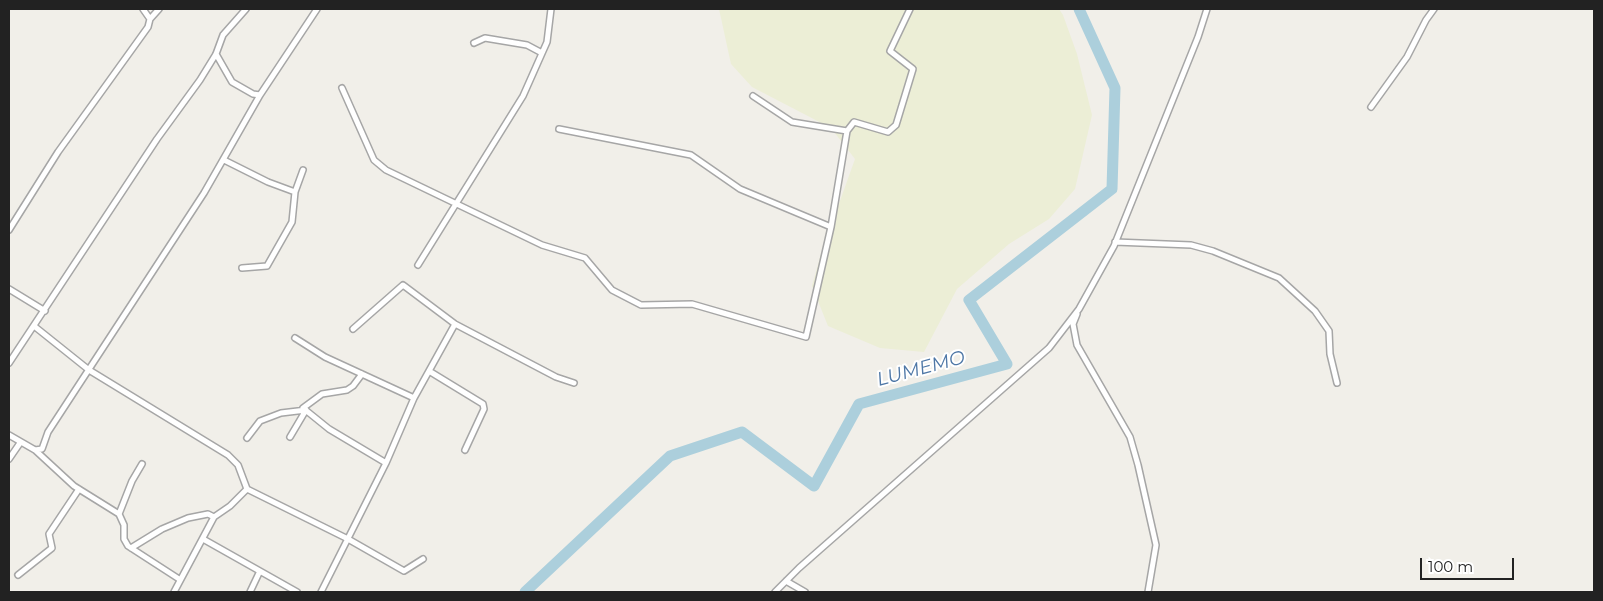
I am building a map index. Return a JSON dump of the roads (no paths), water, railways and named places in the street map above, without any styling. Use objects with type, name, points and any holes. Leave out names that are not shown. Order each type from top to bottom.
[{"type":"street","points":[[143,9],[150,19]]},
{"type":"street","points":[[9,230],[58,152],[144,33],[150,19],[159,9]]},
{"type":"street","points":[[9,363],[157,139],[185,104],[216,54],[223,35],[246,9]]},
{"type":"street","points":[[35,450],[42,449],[48,432],[224,160],[260,95],[317,9]]},
{"type":"street","points":[[418,265],[523,96],[547,42],[551,9]]},
{"type":"street","points":[[342,88],[374,160],[386,170],[542,245],[584,258],[612,290],[641,305],[692,304],[806,337],[831,228],[847,130],[854,122],[888,132],[896,125],[913,69],[890,51],[910,9]]},
{"type":"street","points":[[1148,592],[1156,545],[1138,465],[1130,437],[1077,345],[1073,324],[1115,242],[1198,37],[1207,9]]},
{"type":"street","points":[[1370,107],[1407,57],[1426,20],[1434,9]]},
{"type":"street","points":[[474,43],[484,38],[527,45],[542,53]]},
{"type":"street","points":[[216,54],[232,82],[253,94],[260,95]]},
{"type":"street","points":[[753,96],[792,122],[847,130]]},
{"type":"street","points":[[559,129],[691,156],[740,189],[831,228]]},
{"type":"street","points":[[224,160],[268,182],[294,192]]},
{"type":"street","points":[[242,268],[267,266],[292,222],[294,192],[303,170]]},
{"type":"street","points":[[1115,242],[1191,245],[1213,251],[1279,278],[1315,311],[1329,331],[1330,354],[1338,383]]},
{"type":"street","points":[[353,328],[403,285],[456,324],[556,377],[574,383]]},
{"type":"street","points":[[9,289],[45,311]]},
{"type":"street","points":[[775,592],[1049,348],[1079,309]]},
{"type":"street","points":[[321,592],[386,462],[414,398],[456,324]]},
{"type":"street","points":[[34,326],[89,370],[228,455],[238,465],[247,489],[348,539],[404,571],[422,559]]},
{"type":"street","points":[[294,338],[326,357],[414,398]]},
{"type":"street","points":[[430,371],[484,404],[484,409],[465,450]]},
{"type":"street","points":[[362,374],[353,386],[347,390],[322,394],[303,408],[329,429],[386,462]]},
{"type":"street","points":[[290,437],[306,410]]},
{"type":"street","points":[[247,438],[260,421],[281,413],[306,410]]},
{"type":"street","points":[[9,435],[35,450],[79,488],[119,514],[124,525],[125,543],[179,579]]},
{"type":"street","points":[[9,459],[20,443]]},
{"type":"street","points":[[119,514],[132,481],[142,464]]},
{"type":"street","points":[[18,574],[52,548],[49,534],[79,488]]},
{"type":"street","points":[[174,592],[179,579],[214,517],[230,506],[247,489]]},
{"type":"street","points":[[131,548],[162,529],[188,518],[208,514],[214,517]]},
{"type":"street","points":[[203,539],[259,573],[296,592]]},
{"type":"street","points":[[250,592],[259,573]]},
{"type":"street","points":[[786,581],[805,592]]},
{"type":"waterway","name":"LUMEMO","points":[[525,592],[670,456],[742,432],[814,486],[859,404],[1007,364],[969,300],[1112,189],[1115,88],[1079,9]]}]
